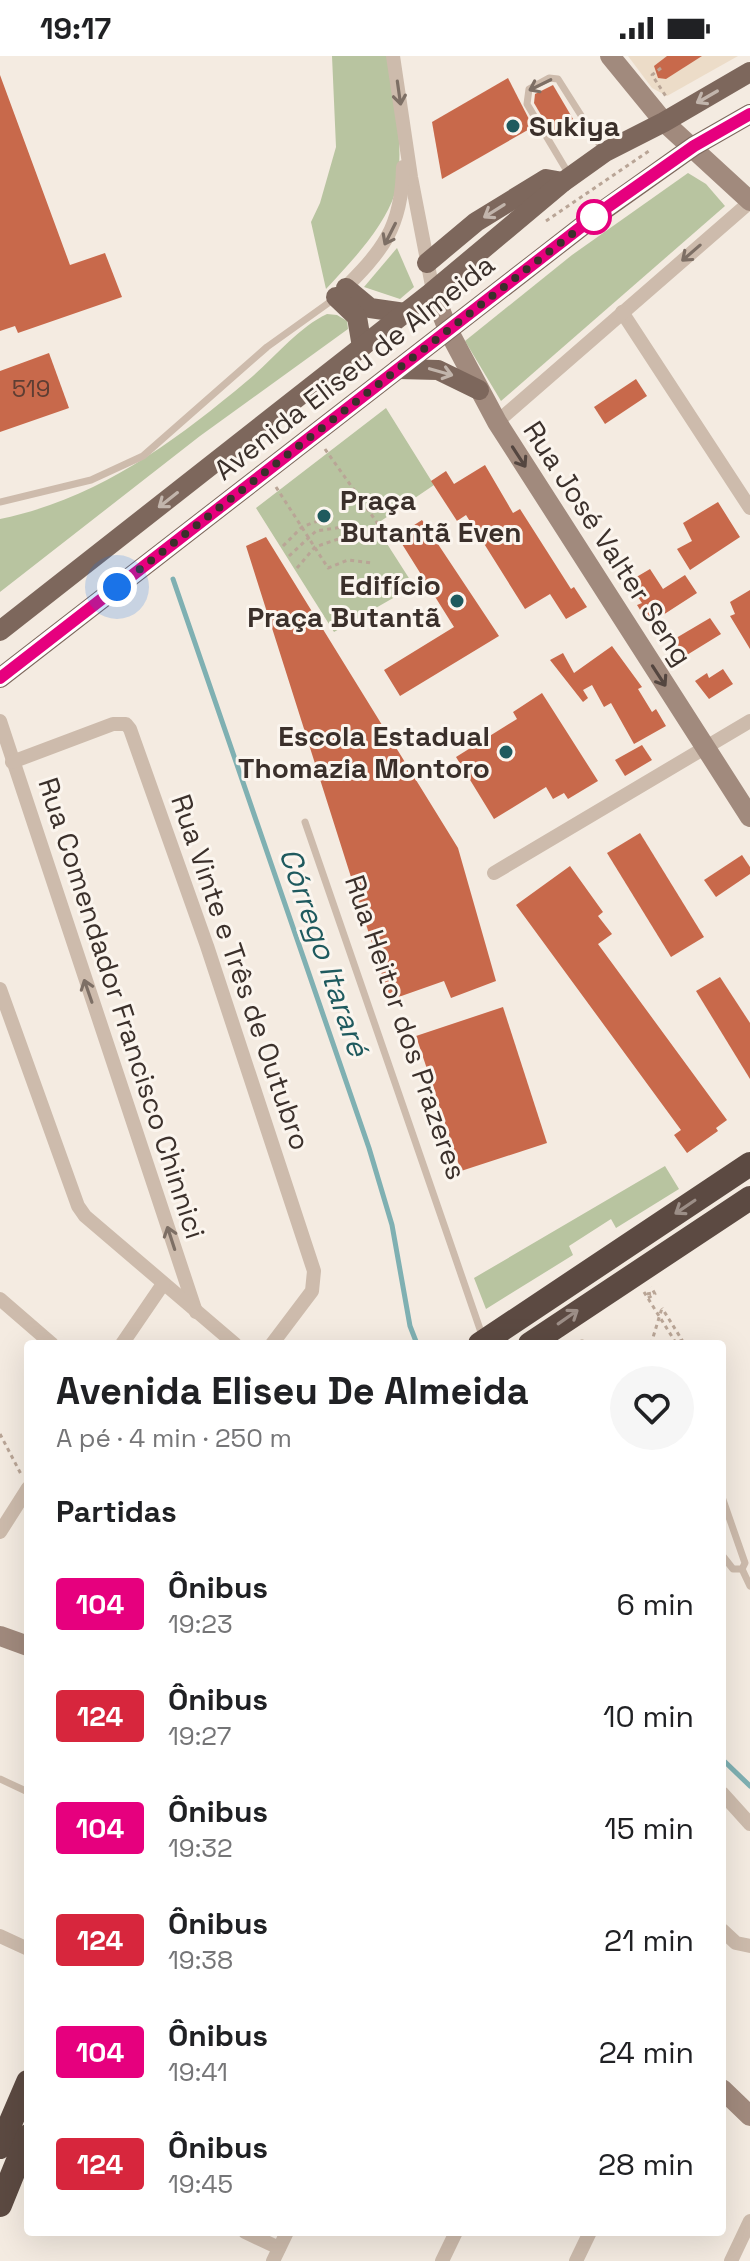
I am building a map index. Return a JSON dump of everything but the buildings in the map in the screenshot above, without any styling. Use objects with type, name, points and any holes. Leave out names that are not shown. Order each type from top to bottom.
[{"type":"highway","points":[[486,1340],[750,1164]]},
{"type":"highway","points":[[536,1340],[750,1198]]},
{"type":"highway","points":[[0,2147],[24,2091]]},
{"type":"highway","points":[[0,2205],[24,2146]]},
{"type":"main road","name":"Avenida Eliseu de Almeida","points":[[0,631],[433,291],[567,180],[605,152],[750,72]]},
{"type":"main road","name":"Avenida Eliseu de Almeida","points":[[0,678],[599,213],[694,146],[750,114]]},
{"type":"main road","points":[[427,263],[476,222],[546,179],[567,180]]},
{"type":"main road","points":[[341,293],[370,308],[405,313]]},
{"type":"main road","points":[[341,293],[357,317],[362,347]]},
{"type":"main road","points":[[398,369],[438,370],[479,390]]},
{"type":"street","points":[[393,56],[433,291]]},
{"type":"street","points":[[497,422],[750,201],[694,146],[664,122],[610,56]]},
{"type":"street","points":[[341,293],[378,255],[399,214],[404,131]]},
{"type":"street","name":"Rua José Valter Seng","points":[[433,291],[448,330],[497,422],[750,817]]},
{"type":"street","points":[[622,312],[750,508]]},
{"type":"street","name":"Rua Comendador Francisco Chinnici","points":[[0,721],[196,1312]]},
{"type":"street","points":[[494,873],[750,721]]},
{"type":"street","name":"Rua Vinte e Três de Outubro","points":[[12,762],[113,724],[126,724],[130,729],[207,946],[314,1271],[312,1291],[275,1340]]},
{"type":"street","points":[[0,989],[78,1206],[230,1340]]},
{"type":"street","points":[[125,1340],[163,1284]]},
{"type":"street","points":[[0,1299],[47,1340]]},
{"type":"street","points":[[0,1532],[24,1493]]},
{"type":"street","points":[[0,1636],[24,1645]]},
{"type":"street","points":[[726,1797],[750,1824]]},
{"type":"street","points":[[726,1934],[736,1943],[750,1946]]},
{"type":"street","points":[[0,1936],[24,1947]]},
{"type":"street","points":[[726,2093],[749,2114]]},
{"type":"street","points":[[731,2261],[750,2221]]},
{"type":"street","points":[[250,2236],[276,2255],[285,2236]]},
{"type":"street","points":[[442,2261],[454,2236]]},
{"type":"street","points":[[576,2261],[588,2236]]},
{"type":"lane","points":[[567,180],[527,104],[529,89],[549,78],[558,79],[605,152]]},
{"type":"lane","points":[[0,502],[91,480],[143,456],[267,347],[341,293]]},
{"type":"lane","name":"Rua Heitor dos Prazeres","points":[[305,822],[481,1340]]},
{"type":"lane","points":[[726,1508],[744,1557],[742,1569],[750,1586]]},
{"type":"lane","points":[[726,1560],[733,1569],[742,1569]]},
{"type":"lane","points":[[0,1779],[24,1790]]},
{"type":"path","points":[[661,68],[652,75],[665,90]]},
{"type":"path","points":[[323,446],[383,531]]},
{"type":"path","points":[[274,484],[328,568],[348,560],[372,563]]},
{"type":"path","points":[[283,546],[302,527],[328,517]]},
{"type":"path","points":[[289,556],[316,531],[343,527]]},
{"type":"path","points":[[297,568],[315,547],[344,537]]},
{"type":"path","points":[[653,1293],[648,1297],[645,1291],[651,1287],[655,1294],[648,1298],[674,1340]]},
{"type":"path","points":[[652,1340],[662,1308],[682,1340]]},
{"type":"path","points":[[0,1434],[24,1479]]},
{"type":"green space","points":[[332,56],[388,56],[398,125],[399,160],[395,193],[383,219],[326,289],[311,222],[320,203],[336,147]]},
{"type":"green space","points":[[688,173],[706,184],[725,206],[501,401],[465,341],[572,255]]},
{"type":"green space","points":[[397,248],[414,287],[400,299],[364,287]]},
{"type":"green space","points":[[327,314],[347,321],[348,329],[200,436],[0,592],[0,519],[69,498],[132,466],[191,426],[257,373],[295,336]]},
{"type":"green space","name":"Praça Butantã Even","points":[[386,408],[434,485],[375,525],[414,586],[334,632],[256,508]]},
{"type":"green space","points":[[665,1166],[679,1189],[616,1228],[611,1219],[569,1246],[573,1255],[486,1309],[474,1278]]},
{"type":"shaded area","points":[[628,56],[738,56],[667,96],[652,88]]},
{"type":"waterway","name":"Córrego Itararé","points":[[173,579],[369,1148],[392,1225],[410,1326],[415,1340]]},
{"type":"waterway","name":"Córrego Itararé","points":[[726,1763],[750,1786]]},
{"type":"bus line","name":"104","points":[[0,678],[599,213],[694,146],[750,114]]},
{"type":"place","name":"Sukiya","points":[[513,126]]},
{"type":"place","name":"Praça Butantã Even","points":[[324,516]]},
{"type":"place","name":"Edifício Praça Butantã","points":[[457,601]]},
{"type":"place","name":"Escola Estadual Thomazia Montoro","points":[[506,752]]},
{"type":"route","points":[[117,587],[594,217]]}]
